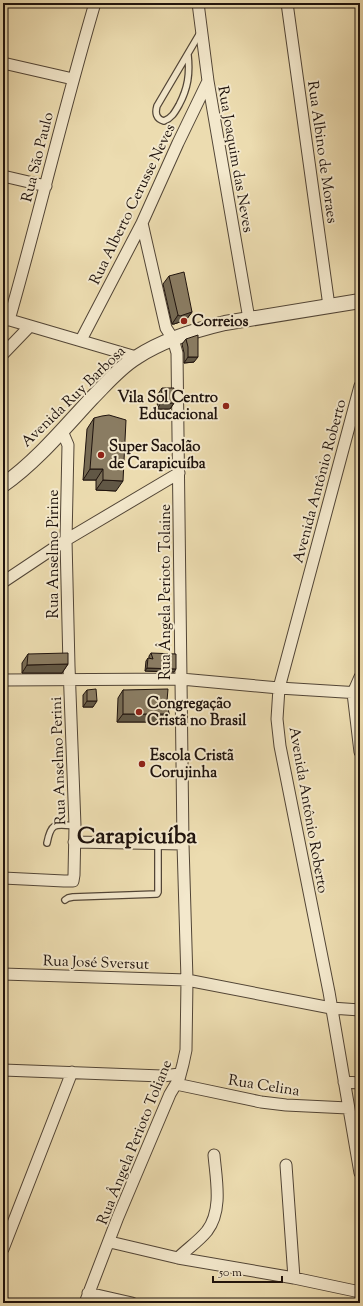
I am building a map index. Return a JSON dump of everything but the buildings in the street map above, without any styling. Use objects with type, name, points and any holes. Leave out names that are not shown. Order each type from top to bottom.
[{"type":"street","name":"Rua São Paulo","points":[[6,319],[46,186],[73,78],[95,3]]},
{"type":"street","name":"Rua Joaquim das Neves","points":[[198,3],[208,81],[249,319]]},
{"type":"street","name":"Rua Albino de Moraes","points":[[287,3],[329,306]]},
{"type":"street","points":[[3,63],[73,78]]},
{"type":"street","name":"Rua Alberto Cerusse Neves","points":[[81,340],[142,223],[208,81]]},
{"type":"street","points":[[3,176],[46,186]]},
{"type":"street","name":"Rua Ângela Perioto Tolaine","points":[[142,223],[166,328],[173,339],[177,353],[183,844]]},
{"type":"street","name":"Avenida Ruy Barbosa","points":[[3,485],[16,475],[62,431],[103,387],[136,357],[173,339],[206,328],[249,319],[360,301]]},
{"type":"street","points":[[6,319],[136,357]]},
{"type":"street","points":[[3,354],[30,326]]},
{"type":"street","name":"Avenida Antônio Roberto","points":[[360,386],[279,688],[278,719],[280,746],[331,1008],[360,1173]]},
{"type":"street","name":"Rua Anselmo Pirine","points":[[62,431],[68,445],[66,540],[70,679]]},
{"type":"street","points":[[3,582],[66,540],[179,472]]},
{"type":"street","points":[[360,677],[357,693],[360,752]]},
{"type":"street","name":"Rua Anselmo Perini","points":[[3,878],[73,881],[75,826],[70,679]]},
{"type":"street","points":[[3,680],[181,680],[357,693]]},
{"type":"street","points":[[74,842],[183,844]]},
{"type":"street","name":"Rua Ângela Perioto Toliane","points":[[87,1298],[110,1242],[118,1217],[170,1094],[178,1079],[186,1050],[188,980],[183,844]]},
{"type":"street","name":"Rua José Sversut","points":[[3,974],[188,980],[331,1008],[360,1010]]},
{"type":"street","name":"Rua Celina","points":[[3,1070],[162,1076],[267,1102],[286,1105],[348,1108]]},
{"type":"street","points":[[3,1249],[72,1072]]},
{"type":"street","points":[[344,1082],[360,1083]]},
{"type":"street","points":[[178,1258],[207,1231],[216,1211],[217,1197],[214,1155]]},
{"type":"street","points":[[286,1165],[294,1278]]},
{"type":"street","points":[[110,1242],[178,1258],[294,1278],[360,1292]]},
{"type":"street","points":[[87,1298],[132,1303]]},
{"type":"lane","points":[[188,55],[189,75],[184,95],[172,117],[164,121],[161,120],[156,114],[157,106],[201,32]]},
{"type":"lane","points":[[47,843],[50,831],[53,827],[62,824],[75,826]]},
{"type":"lane","points":[[65,900],[74,897],[157,894],[158,844]]},
{"type":"place","name":"Correios","points":[[184,321]]},
{"type":"place","name":"Vila Sol Centro Educacional","points":[[226,406]]},
{"type":"place","name":"Super Sacolão de Carapicuíba","points":[[101,455]]},
{"type":"place","name":"Congregação Cristã no Brasil","points":[[139,712]]},
{"type":"place","name":"Escola Cristã Corujinha","points":[[142,764]]},
{"type":"district","name":"Carapicuíba","points":[[137,835]]}]
